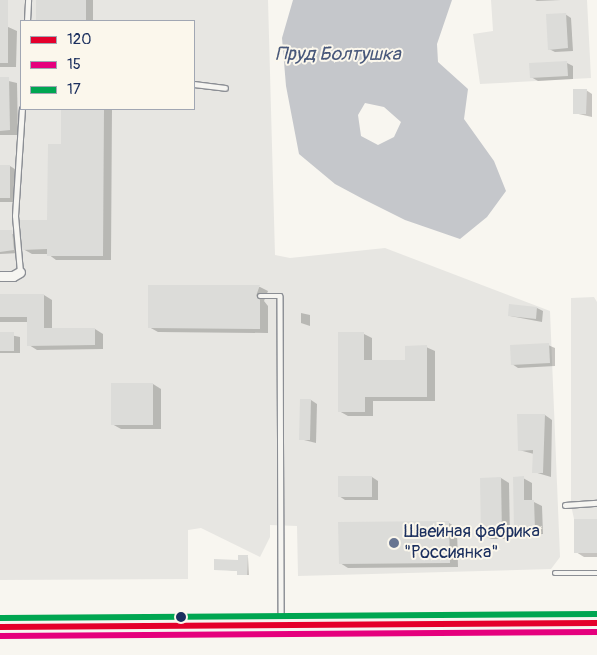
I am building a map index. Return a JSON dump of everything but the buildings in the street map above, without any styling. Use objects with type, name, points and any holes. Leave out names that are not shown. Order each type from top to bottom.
[{"type":"main road","points":[[0,627],[597,623]]},
{"type":"street","points":[[0,276],[13,276],[20,272]]},
{"type":"lane","points":[[27,20],[28,0]]},
{"type":"lane","points":[[195,84],[225,88]]},
{"type":"lane","points":[[20,272],[15,216],[22,110]]},
{"type":"lane","points":[[260,296],[280,296],[281,625]]},
{"type":"lane","points":[[565,505],[597,502]]},
{"type":"lane","points":[[555,573],[597,573]]},
{"type":"shaded area","points":[[0,0],[268,0],[275,255],[290,258],[385,248],[550,311],[560,557],[551,569],[298,576],[297,526],[270,525],[270,537],[260,557],[201,528],[188,530],[188,579],[0,580]]},
{"type":"shaded area","points":[[491,0],[587,0],[591,78],[480,84],[473,34],[493,31]]},
{"type":"shaded area","points":[[594,297],[597,302],[597,519],[574,519],[571,505],[571,298]]},
{"type":"water","name":"Пруд Болтушка","points":[[293,0],[452,0],[437,44],[438,62],[468,89],[464,119],[494,161],[506,191],[487,217],[460,239],[405,220],[363,199],[335,184],[299,154],[286,86],[282,38]],"holes":[[[365,103],[384,107],[401,122],[394,137],[378,145],[361,136],[358,115]]]},
{"type":"transit line","name":"17","points":[[0,618],[597,614]]},
{"type":"transit line","name":"120","points":[[0,627],[597,623]]},
{"type":"transit line","name":"15","points":[[0,636],[597,632]]},
{"type":"place","name":"Швейная фабрика \"Россиянка\"","points":[[394,543]]}]
